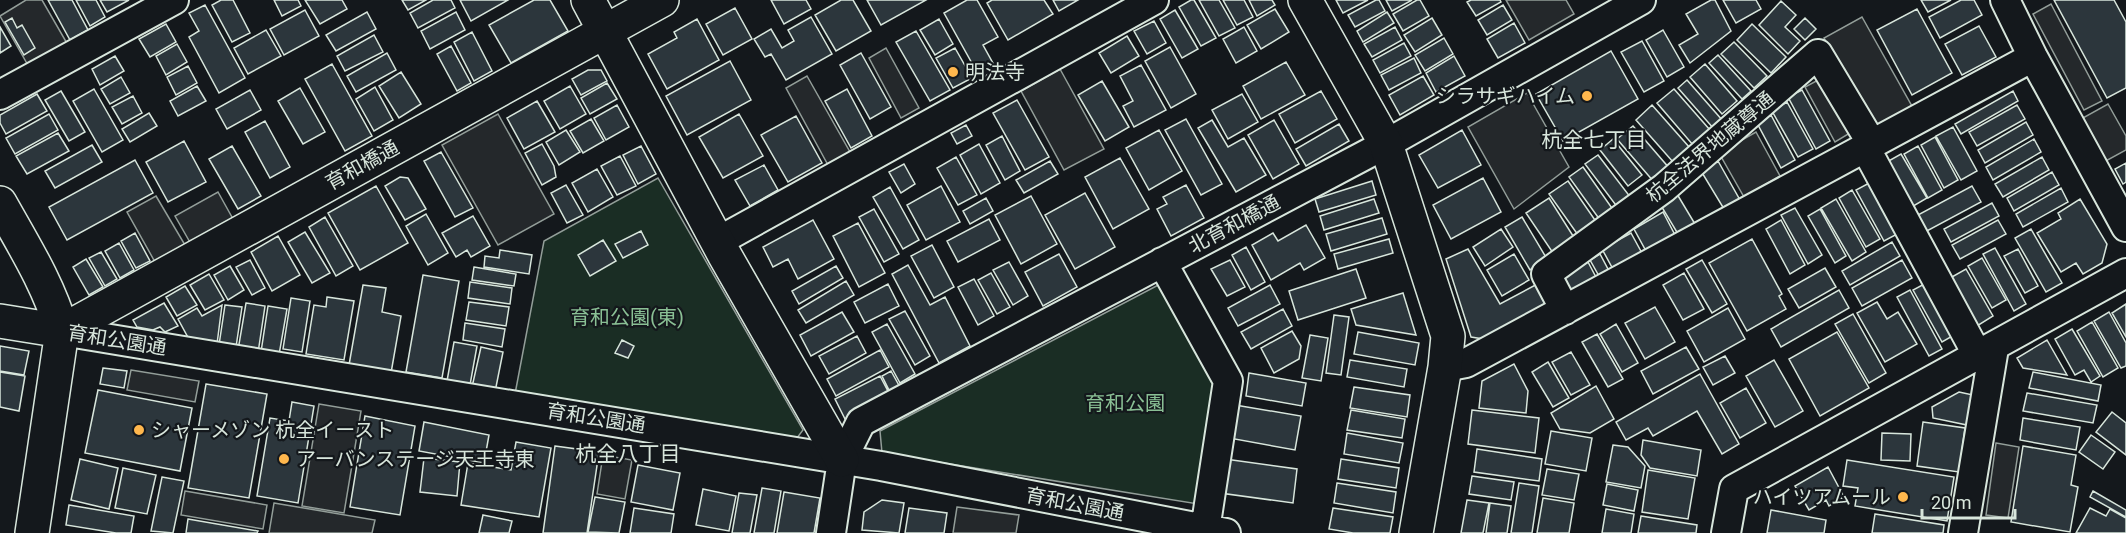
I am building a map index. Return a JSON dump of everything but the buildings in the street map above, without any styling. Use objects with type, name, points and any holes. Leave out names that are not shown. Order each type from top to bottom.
[{"type":"street","points":[[0,95],[174,0]]},
{"type":"street","points":[[588,0],[717,242],[842,460]]},
{"type":"street","name":"育和橋通","points":[[62,331],[662,0]]},
{"type":"street","points":[[717,242],[1154,0]]},
{"type":"street","points":[[1305,0],[1386,144],[1448,336],[1445,367],[1416,533]]},
{"type":"street","name":"北育和橋通","points":[[831,533],[842,460],[861,422],[1386,144],[1641,0]]},
{"type":"street","points":[[2005,0],[2033,57],[2126,227]]},
{"type":"street","name":"杭全法界地蔵尊通","points":[[1565,310],[1546,274],[1664,188],[1818,54],[1868,146]]},
{"type":"street","points":[[1445,367],[1466,363],[2033,57]]},
{"type":"street","points":[[1868,146],[1986,352],[1963,533]]},
{"type":"street","points":[[0,203],[56,307],[62,331],[32,533]]},
{"type":"street","points":[[1162,262],[1228,381],[1215,531]]},
{"type":"street","points":[[1726,533],[1734,489],[2126,273]]},
{"type":"street","name":"育和公園通","points":[[0,321],[881,466],[1215,531]]},
{"type":"green space","name":"育和公園(東)","points":[[658,178],[803,430],[794,442],[515,394],[544,241]]},
{"type":"green space","name":"育和公園","points":[[1164,282],[1218,382],[1198,504],[882,453],[880,431]]},
{"type":"shaded area","points":[[26,0],[42,0],[68,45],[29,67],[0,16]]},
{"type":"shaded area","points":[[1506,0],[1566,0],[1574,14],[1529,40]]},
{"type":"shaded area","points":[[2051,4],[2102,101],[2084,110],[2033,14]]},
{"type":"shaded area","points":[[1862,17],[1913,108],[1875,130],[1824,38]]},
{"type":"shaded area","points":[[886,48],[919,108],[901,118],[869,58]]},
{"type":"shaded area","points":[[1060,69],[1104,149],[1064,170],[1021,91]]},
{"type":"shaded area","points":[[807,76],[850,152],[828,165],[786,88]]},
{"type":"shaded area","points":[[1820,79],[1850,133],[1835,142],[1805,87]]},
{"type":"shaded area","points":[[1527,93],[1569,167],[1514,209],[1468,127]]},
{"type":"shaded area","points":[[2108,104],[2126,136],[2126,150],[2104,162],[2081,119]]},
{"type":"shaded area","points":[[498,114],[554,214],[498,245],[442,145]]},
{"type":"shaded area","points":[[1756,132],[1780,176],[1744,197],[1719,153]]},
{"type":"shaded area","points":[[218,192],[233,219],[191,244],[175,216]]},
{"type":"shaded area","points":[[156,196],[185,245],[155,262],[127,212]]},
{"type":"shaded area","points":[[131,370],[199,381],[195,402],[127,390]]},
{"type":"shaded area","points":[[319,404],[361,411],[344,513],[302,506]]},
{"type":"shaded area","points":[[1996,443],[2019,447],[2008,518],[1986,515]]},
{"type":"shaded area","points":[[603,455],[632,460],[625,499],[597,494]]},
{"type":"shaded area","points":[[185,491],[267,505],[263,529],[181,515]]},
{"type":"shaded area","points":[[274,503],[375,520],[372,533],[269,533]]},
{"type":"shaded area","points":[[957,507],[1019,515],[1016,533],[953,533]]},
{"type":"place","name":"明法寺","points":[[953,72]]},
{"type":"place","name":"シラサギハイム","points":[[1587,96]]},
{"type":"place","name":"シャーメゾン 杭全イースト","points":[[139,430]]},
{"type":"place","name":"アーバンステージ天王寺東","points":[[284,459]]},
{"type":"place","name":"ハイツアムール","points":[[1903,497]]},
{"type":"district","name":"杭全七丁目","points":[[1594,140]]},
{"type":"district","name":"杭全八丁目","points":[[628,454]]}]
